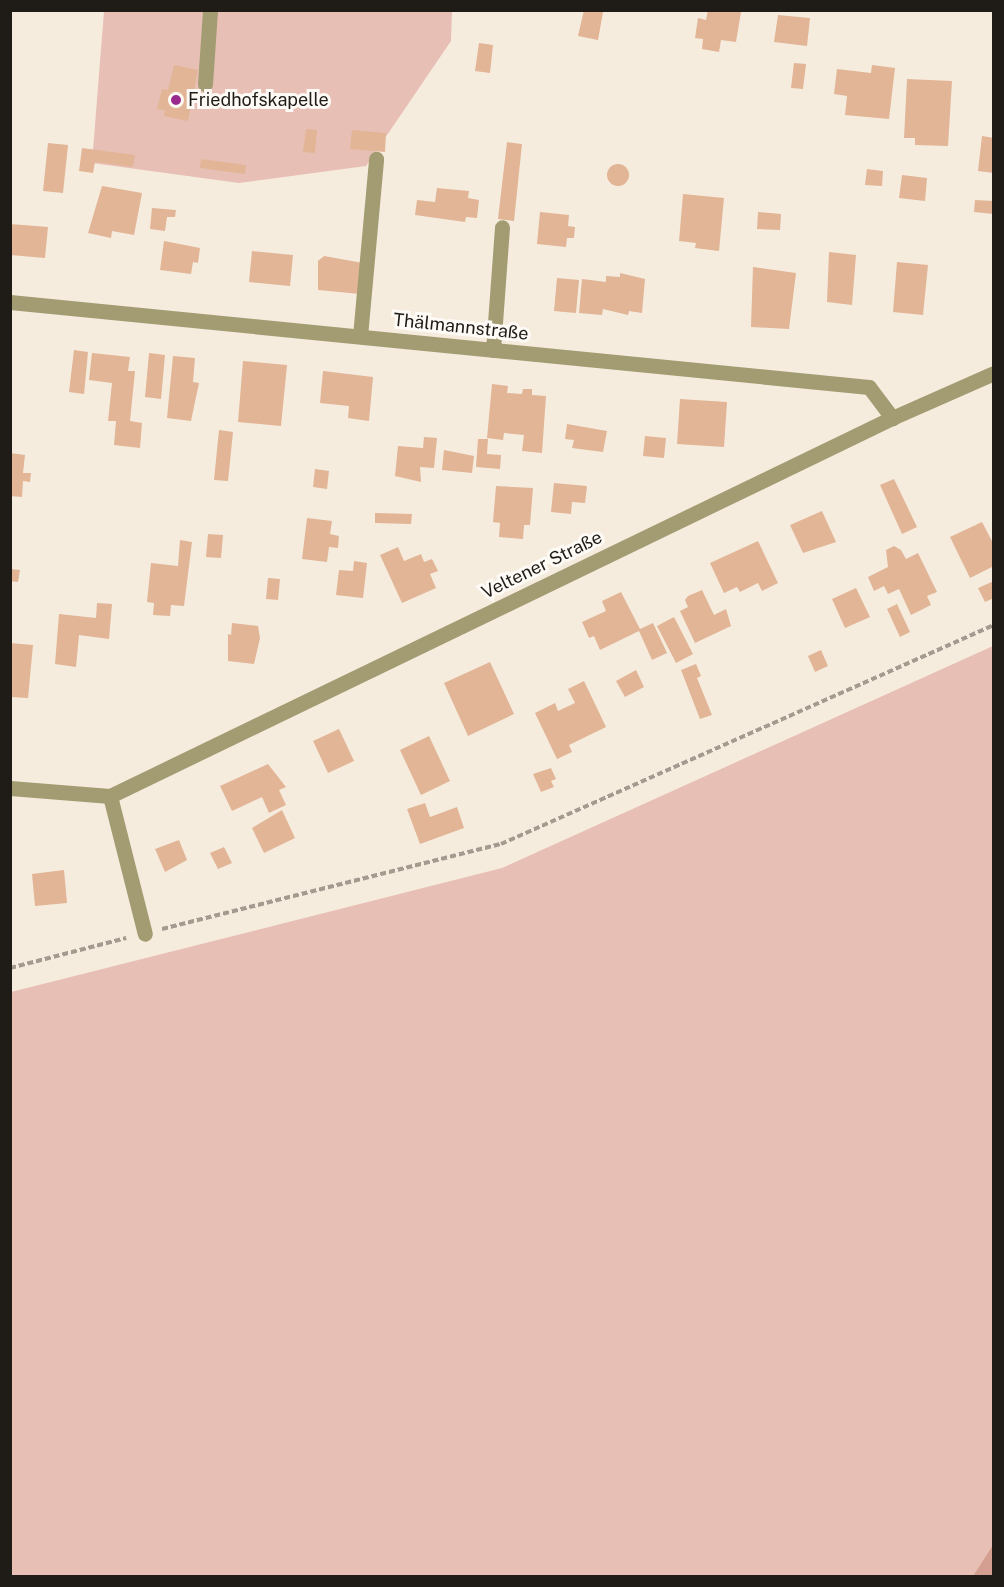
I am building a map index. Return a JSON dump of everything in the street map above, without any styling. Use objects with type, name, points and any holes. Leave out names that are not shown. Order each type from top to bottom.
[{"type":"street","points":[[205,84],[210,10]]},
{"type":"street","points":[[360,336],[376,159]]},
{"type":"street","points":[[493,350],[502,227]]},
{"type":"street","name":"Thälmannstraße","points":[[10,302],[869,387],[892,417]]},
{"type":"street","name":"Veltener Straße","points":[[110,796],[892,417],[993,373]]},
{"type":"street","points":[[10,788],[110,796],[146,934]]},
{"type":"path","points":[[10,968],[501,844],[993,625]]},
{"type":"shaded area","points":[[104,11],[452,11],[451,41],[366,166],[239,183],[92,163]]},
{"type":"shaded area","points":[[993,646],[994,1545],[973,1576],[11,1576],[11,992],[502,868]]},
{"type":"shaded area","points":[[993,1545],[993,1576],[973,1576]]},
{"type":"building","points":[[584,10],[603,12],[598,40],[578,36]]},
{"type":"building","points":[[708,10],[741,12],[736,42],[721,40],[719,52],[702,49],[703,39],[695,38],[698,18],[706,20]]},
{"type":"building","points":[[778,15],[810,18],[807,46],[774,42]]},
{"type":"building","points":[[479,43],[493,45],[490,73],[475,71]]},
{"type":"building","points":[[794,63],[806,64],[803,89],[791,88]]},
{"type":"building","name":"Friedhofskapelle","points":[[174,65],[198,70],[188,121],[164,116],[165,110],[157,109],[162,89],[168,90]]},
{"type":"building","points":[[872,65],[895,68],[889,119],[845,115],[847,96],[834,94],[837,69],[871,73]]},
{"type":"building","points":[[907,79],[952,81],[948,146],[915,145],[915,138],[904,138]]},
{"type":"building","points":[[306,129],[317,130],[315,153],[303,152]]},
{"type":"building","points":[[352,130],[386,133],[385,152],[350,149]]},
{"type":"building","points":[[982,136],[994,138],[994,173],[978,171]]},
{"type":"building","points":[[507,142],[522,144],[514,221],[498,219]]},
{"type":"building","points":[[48,143],[68,145],[63,193],[43,191]]},
{"type":"building","points":[[82,148],[135,155],[133,167],[95,162],[93,173],[79,171]]},
{"type":"building","points":[[201,159],[246,165],[245,174],[200,168]]},
{"type":"building","points":[[618,164],[626,167],[629,175],[626,183],[618,186],[610,183],[607,175],[610,167]]},
{"type":"building","points":[[867,169],[883,171],[882,186],[865,185]]},
{"type":"building","points":[[902,175],[927,178],[925,201],[899,198]]},
{"type":"building","points":[[102,186],[142,193],[134,235],[112,231],[111,238],[88,233]]},
{"type":"building","points":[[437,188],[469,191],[468,198],[479,200],[477,218],[466,217],[465,222],[415,215],[417,200],[435,202]]},
{"type":"building","points":[[683,194],[724,198],[719,251],[695,248],[696,243],[679,241]]},
{"type":"building","points":[[975,200],[994,201],[994,214],[974,212]]},
{"type":"building","points":[[152,208],[176,210],[175,217],[167,217],[165,231],[150,229]]},
{"type":"building","points":[[540,212],[569,215],[568,226],[575,227],[574,238],[567,238],[566,247],[537,244]]},
{"type":"building","points":[[758,212],[781,214],[780,230],[757,229]]},
{"type":"building","points":[[10,224],[48,227],[45,258],[10,255]]},
{"type":"building","points":[[164,241],[200,248],[198,263],[193,262],[191,274],[160,270]]},
{"type":"building","points":[[252,251],[293,255],[290,286],[249,282]]},
{"type":"building","points":[[829,252],[856,255],[852,305],[827,302]]},
{"type":"building","points":[[324,256],[363,263],[360,294],[318,290],[318,261]]},
{"type":"building","points":[[897,262],[928,265],[923,315],[893,312]]},
{"type":"building","points":[[753,267],[796,273],[789,329],[751,327]]},
{"type":"building","points":[[620,273],[645,279],[642,313],[629,311],[628,315],[603,309],[602,315],[579,313],[582,279],[606,282],[606,276],[620,277]]},
{"type":"building","points":[[557,278],[579,280],[576,313],[554,311]]},
{"type":"building","points":[[74,350],[88,352],[84,394],[69,392]]},
{"type":"building","points":[[92,353],[130,357],[128,371],[135,371],[130,421],[142,423],[140,448],[114,445],[116,421],[108,421],[112,383],[89,380]]},
{"type":"building","points":[[149,353],[165,355],[161,399],[145,397]]},
{"type":"building","points":[[173,356],[195,358],[193,382],[199,383],[191,421],[167,418]]},
{"type":"building","points":[[243,361],[287,365],[281,426],[238,422]]},
{"type":"building","points":[[323,371],[373,377],[369,421],[348,418],[349,406],[320,403]]},
{"type":"building","points":[[492,384],[508,386],[507,393],[522,394],[523,389],[532,389],[532,395],[546,396],[542,453],[522,451],[524,435],[504,433],[503,440],[487,438]]},
{"type":"building","points":[[680,399],[727,402],[724,447],[677,444]]},
{"type":"building","points":[[567,424],[607,431],[603,452],[572,448],[574,440],[565,439]]},
{"type":"building","points":[[219,430],[233,432],[228,481],[214,480]]},
{"type":"building","points":[[645,436],[666,438],[664,458],[643,456]]},
{"type":"building","points":[[424,437],[437,438],[434,468],[420,467],[421,482],[395,476],[398,446],[423,448]]},
{"type":"building","points":[[478,439],[488,439],[487,454],[501,455],[500,469],[476,467]]},
{"type":"building","points":[[444,450],[474,456],[472,473],[442,470]]},
{"type":"building","points":[[10,453],[25,455],[23,473],[31,473],[30,482],[23,481],[22,497],[10,496]]},
{"type":"building","points":[[315,469],[329,471],[327,489],[313,487]]},
{"type":"building","points":[[894,479],[917,527],[902,534],[880,485]]},
{"type":"building","points":[[554,483],[587,486],[585,503],[572,502],[571,514],[551,512]]},
{"type":"building","points":[[496,486],[533,488],[530,525],[524,525],[523,539],[499,537],[500,523],[493,522]]},
{"type":"building","points":[[822,511],[836,542],[803,553],[790,525]]},
{"type":"building","points":[[375,513],[412,514],[411,524],[375,523]]},
{"type":"building","points":[[307,518],[332,521],[330,534],[339,536],[338,548],[329,547],[327,562],[302,559]]},
{"type":"building","points":[[982,522],[994,545],[994,566],[970,578],[950,537]]},
{"type":"building","points":[[208,534],[223,535],[221,558],[206,557]]},
{"type":"building","points":[[180,540],[192,542],[184,606],[171,605],[170,616],[153,615],[154,603],[147,602],[151,563],[178,566]]},
{"type":"building","points":[[758,541],[778,583],[762,591],[758,583],[740,592],[737,587],[724,593],[710,563]]},
{"type":"building","points":[[894,546],[901,550],[906,559],[918,553],[937,592],[927,596],[931,605],[911,615],[899,589],[888,594],[884,586],[874,591],[868,577],[888,567],[886,550]]},
{"type":"building","points":[[398,547],[404,561],[421,554],[424,562],[432,559],[438,571],[430,574],[436,588],[402,603],[380,555]]},
{"type":"building","points":[[354,561],[367,563],[363,598],[336,595],[339,570],[353,571]]},
{"type":"building","points":[[10,569],[20,570],[18,582],[10,581]]},
{"type":"building","points":[[268,578],[280,579],[278,600],[266,599]]},
{"type":"building","points":[[994,581],[994,598],[985,602],[978,588]]},
{"type":"building","points":[[856,588],[870,617],[845,628],[832,599]]},
{"type":"building","points":[[702,590],[714,615],[726,609],[731,626],[695,643],[680,611],[688,607],[685,600],[688,596]]},
{"type":"building","points":[[621,592],[640,629],[653,623],[667,653],[652,660],[639,631],[600,650],[594,636],[589,638],[582,622],[606,611],[602,601]]},
{"type":"building","points":[[97,603],[112,604],[109,639],[79,635],[76,667],[55,664],[59,614],[96,618]]},
{"type":"building","points":[[897,604],[910,632],[900,637],[887,609]]},
{"type":"building","points":[[674,617],[693,654],[676,663],[657,626]]},
{"type":"building","points":[[232,623],[258,626],[260,638],[254,664],[228,661],[228,634],[231,635]]},
{"type":"building","points":[[10,643],[33,645],[28,698],[10,697]]},
{"type":"building","points":[[821,650],[828,666],[815,672],[808,656]]},
{"type":"building","points":[[490,662],[514,714],[468,736],[444,683]]},
{"type":"building","points":[[696,664],[701,676],[697,678],[712,715],[700,719],[681,670]]},
{"type":"building","points":[[636,670],[644,687],[625,697],[616,681]]},
{"type":"building","points":[[584,681],[606,727],[569,745],[572,752],[557,759],[535,713],[555,703],[558,711],[575,703],[568,689]]},
{"type":"building","points":[[339,729],[354,761],[328,773],[313,741]]},
{"type":"building","points":[[429,736],[450,781],[421,795],[400,750]]},
{"type":"building","points":[[268,764],[286,787],[279,790],[286,805],[269,813],[262,797],[232,811],[220,786]]},
{"type":"building","points":[[551,768],[556,779],[551,781],[554,787],[541,792],[533,774]]},
{"type":"building","points":[[425,803],[430,817],[457,807],[464,828],[420,844],[407,809]]},
{"type":"building","points":[[282,810],[295,838],[264,853],[252,828]]},
{"type":"building","points":[[179,840],[187,860],[165,872],[155,849]]},
{"type":"building","points":[[224,847],[232,863],[218,869],[210,853]]},
{"type":"building","points":[[64,870],[67,903],[35,906],[32,874]]},
{"type":"place","name":"Friedhofskapelle","points":[[176,100]]}]
